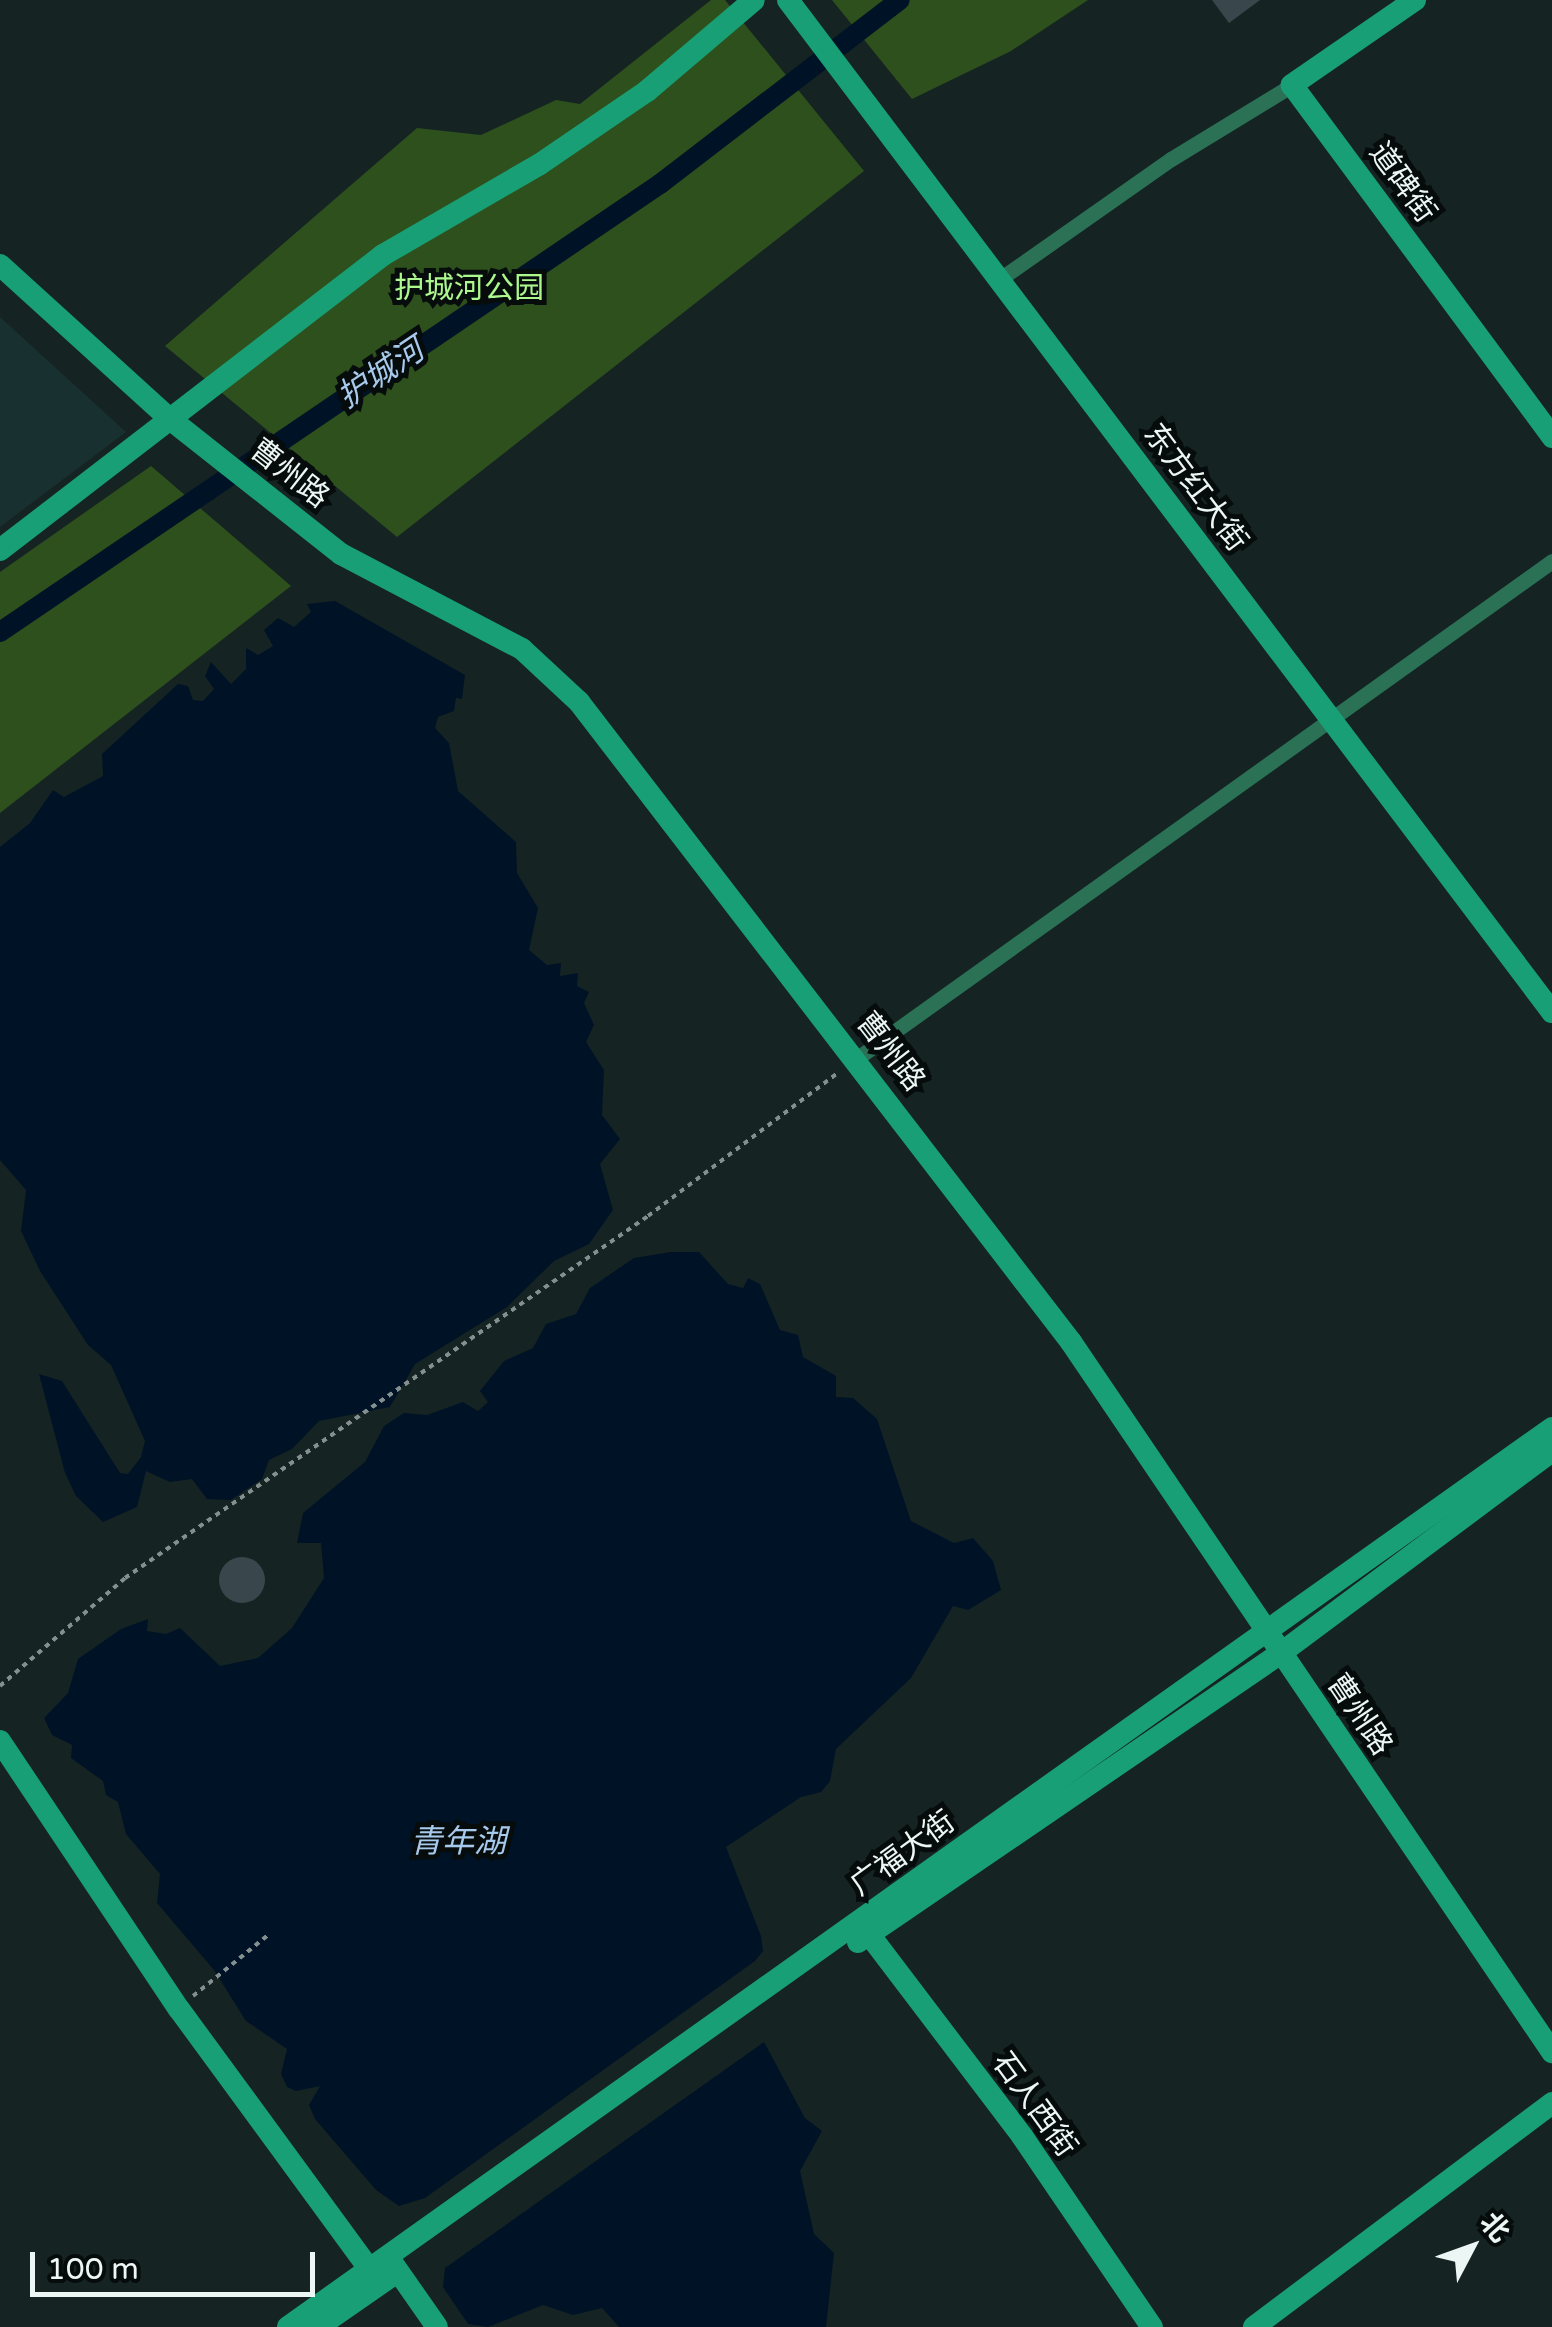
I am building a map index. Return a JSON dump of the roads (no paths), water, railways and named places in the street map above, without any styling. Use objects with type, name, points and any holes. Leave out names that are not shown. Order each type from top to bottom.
[{"type":"main road","points":[[0,550],[177,424],[384,255],[540,164],[647,91],[754,0]]},
{"type":"main road","name":"东方红大街","points":[[788,0],[1552,1012]]},
{"type":"main road","points":[[1292,85],[1416,0]]},
{"type":"main road","name":"道碑街","points":[[1292,85],[1552,437]]},
{"type":"main road","name":"曹州路","points":[[0,265],[177,424],[342,554],[522,649],[635,768],[1071,1342],[1552,2052]]},
{"type":"main road","name":"广福大街","points":[[288,2327],[386,2267],[864,1929],[1266,1632],[1552,1428]]},
{"type":"main road","name":"广福大街","points":[[864,1929],[1281,1653],[1552,1452]]},
{"type":"main road","points":[[0,1741],[179,2010],[437,2327]]},
{"type":"main road","name":"石人西街","points":[[864,1929],[1022,2136],[1152,2327]]},
{"type":"main road","points":[[1254,2327],[1552,2103]]},
{"type":"main road","name":"广福大街","points":[[318,2327],[386,2267]]},
{"type":"street","points":[[1000,280],[1171,159],[1292,85]]},
{"type":"street","points":[[856,1059],[1330,716],[1552,561]]},
{"type":"water","points":[[335,601],[465,675],[462,699],[456,698],[454,711],[438,717],[435,728],[449,743],[458,791],[516,842],[517,873],[538,908],[529,950],[547,965],[561,963],[560,976],[578,973],[577,986],[589,992],[584,1003],[594,1025],[586,1042],[604,1070],[602,1115],[620,1139],[600,1164],[613,1210],[589,1244],[554,1261],[507,1307],[415,1364],[390,1407],[319,1421],[292,1449],[269,1460],[262,1479],[231,1500],[207,1499],[192,1479],[170,1482],[146,1471],[137,1507],[103,1522],[76,1496],[65,1473],[39,1374],[62,1381],[120,1473],[128,1474],[141,1457],[145,1441],[111,1365],[88,1345],[40,1271],[21,1231],[26,1190],[0,1160],[0,847],[30,823],[53,790],[64,797],[103,776],[102,754],[178,684],[188,686],[193,700],[203,701],[214,689],[205,676],[211,662],[231,684],[246,669],[246,648],[258,655],[273,646],[264,630],[278,618],[294,627],[311,612],[307,604]]},
{"type":"water","name":"青年湖","points":[[699,1252],[728,1284],[743,1288],[748,1278],[760,1284],[780,1330],[798,1335],[803,1357],[836,1376],[836,1397],[853,1398],[877,1419],[911,1521],[954,1543],[973,1538],[993,1561],[1001,1590],[968,1610],[953,1606],[911,1678],[836,1749],[830,1781],[821,1792],[801,1797],[726,1847],[761,1936],[763,1951],[755,1961],[425,2198],[399,2206],[376,2190],[315,2119],[309,2105],[320,2086],[296,2091],[287,2087],[281,2074],[287,2049],[246,2021],[214,1970],[157,1903],[160,1874],[126,1834],[118,1802],[106,1795],[103,1781],[71,1758],[72,1745],[52,1735],[44,1718],[68,1693],[78,1659],[121,1629],[148,1619],[147,1631],[166,1634],[180,1628],[220,1666],[258,1658],[292,1628],[324,1578],[321,1543],[297,1543],[303,1513],[365,1462],[384,1426],[404,1413],[427,1415],[463,1402],[478,1411],[488,1402],[480,1391],[504,1361],[533,1348],[546,1324],[576,1314],[590,1288],[634,1258]]},
{"type":"water","points":[[764,2042],[805,2118],[822,2131],[800,2171],[814,2234],[834,2253],[826,2327],[619,2327],[602,2308],[573,2315],[543,2305],[488,2327],[468,2324],[443,2287],[445,2268]]},
{"type":"waterway","name":"护城河","points":[[0,632],[660,184],[900,0]]},
{"type":"park label","name":"护城河公园","points":[[469,289]]}]
